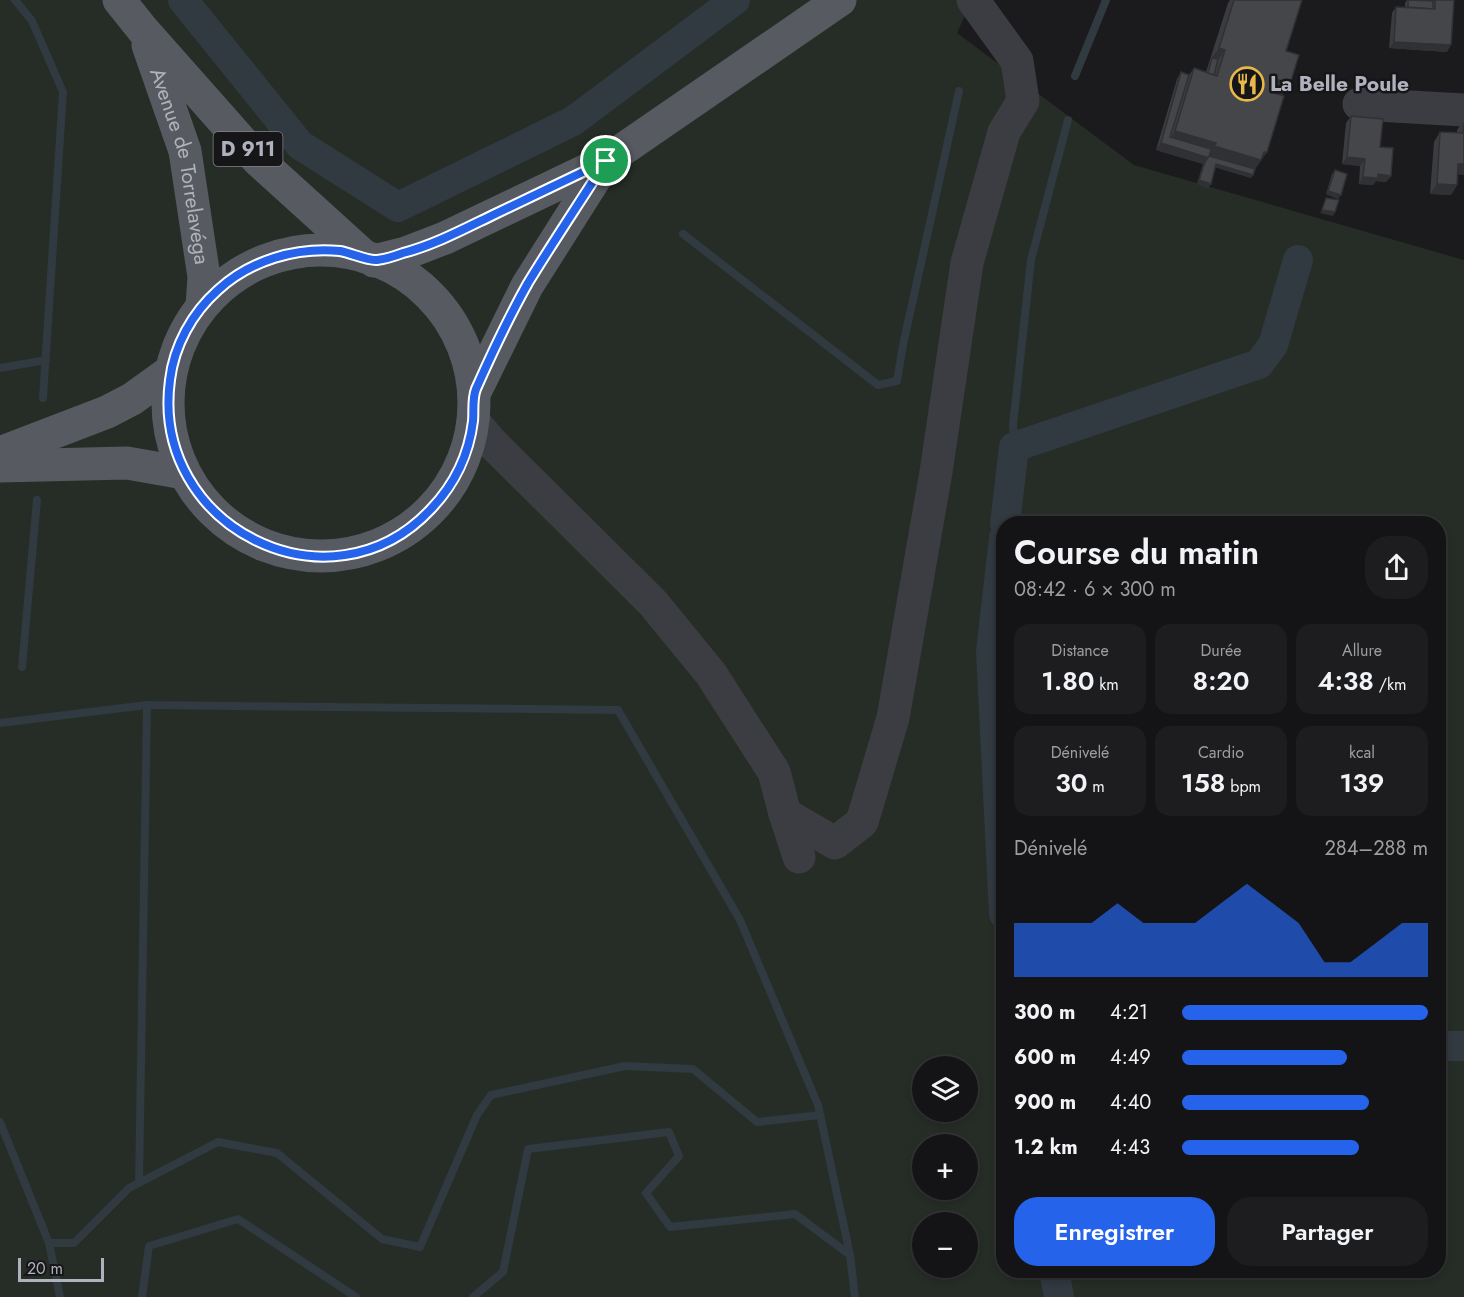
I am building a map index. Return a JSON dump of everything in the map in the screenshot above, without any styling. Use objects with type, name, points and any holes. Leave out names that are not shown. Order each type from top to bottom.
[{"type":"main road","name":"Avenue de Torrelavéga","points":[[119,0],[258,160],[370,259]]},
{"type":"main road","points":[[370,259],[406,253],[445,238],[606,161],[840,0]]},
{"type":"main road","name":"Avenue de Torrelavéga","points":[[143,30],[185,151],[204,277],[202,306]]},
{"type":"main road","points":[[473,408],[527,286],[606,161]]},
{"type":"main road","points":[[321,250],[343,252],[370,259],[400,273],[420,287],[438,304],[452,324],[463,346],[470,369],[473,408],[468,446],[459,470],[446,491],[411,527],[390,540],[342,555],[317,556],[268,547],[246,537],[210,509],[184,473],[174,449],[169,423],[168,397],[171,371],[183,337],[202,306],[218,290],[255,265],[276,257],[321,250]]},
{"type":"main road","points":[[0,453],[107,412],[132,399],[171,371]]},
{"type":"main road","points":[[0,466],[126,463],[184,473]]},
{"type":"street","points":[[785,814],[835,843],[862,822],[893,718],[936,472],[967,263],[1004,132],[1023,101],[1017,61],[973,0]]},
{"type":"street","points":[[1359,104],[1464,110]]},
{"type":"street","points":[[473,408],[491,442],[653,603],[711,674],[774,772],[799,857]]},
{"type":"shaded area","points":[[0,0],[972,0],[957,33],[1134,165],[1464,260],[1464,1297],[0,1297]]},
{"type":"building","name":"La Belle Poule","points":[[1234,0],[1302,0],[1286,51],[1299,55],[1290,84],[1275,79],[1271,92],[1284,96],[1267,152],[1264,152],[1261,160],[1175,131],[1194,68],[1217,76],[1225,50],[1219,48]]},
{"type":"building","points":[[1408,0],[1433,1],[1433,9],[1408,7]]},
{"type":"building","points":[[1435,0],[1454,0],[1451,45],[1394,42],[1396,7],[1435,9]]},
{"type":"building","points":[[1212,58],[1218,59],[1214,75],[1208,73]]},
{"type":"building","points":[[1181,72],[1189,75],[1170,137],[1211,149],[1209,158],[1161,143]]},
{"type":"building","points":[[1351,116],[1383,119],[1380,147],[1393,148],[1391,176],[1378,174],[1378,178],[1363,177],[1365,159],[1347,157]]},
{"type":"building","points":[[1464,123],[1464,164],[1458,164],[1457,185],[1437,184],[1440,132],[1463,133]]},
{"type":"building","points":[[1209,156],[1255,169],[1253,175],[1216,164],[1211,184],[1199,180]]},
{"type":"building","points":[[1335,170],[1347,174],[1341,195],[1328,191]]},
{"type":"building","points":[[1326,198],[1339,200],[1335,212],[1322,210]]},
{"type":"waterway","points":[[15,0],[32,21],[63,92],[43,398]]},
{"type":"waterway","points":[[183,0],[300,145],[398,207],[573,121],[735,0]]},
{"type":"waterway","points":[[1075,76],[1106,0]]},
{"type":"waterway","points":[[683,234],[878,385],[897,381],[959,91]]},
{"type":"waterway","points":[[1014,447],[1013,425],[1031,260],[1068,120]]},
{"type":"waterway","points":[[1006,516],[1014,447],[1259,364],[1273,345],[1298,260]]},
{"type":"waterway","points":[[0,368],[46,360]]},
{"type":"waterway","points":[[22,667],[37,500]]},
{"type":"waterway","points":[[996,608],[991,651],[996,752]]},
{"type":"waterway","points":[[0,723],[147,705],[618,710],[740,920],[818,1105],[850,1255],[855,1297]]},
{"type":"waterway","points":[[139,1183],[147,705]]},
{"type":"waterway","points":[[1446,1046],[1464,1046]]},
{"type":"waterway","points":[[0,1122],[49,1243],[74,1243],[129,1188],[218,1142],[277,1153],[382,1239],[420,1247],[477,1115],[491,1095],[625,1066],[693,1069],[757,1122],[820,1115]]},
{"type":"waterway","points":[[473,1297],[503,1272],[528,1149],[669,1132],[679,1156],[646,1193],[670,1227],[795,1214],[850,1255]]},
{"type":"waterway","points":[[142,1297],[149,1246],[238,1219],[356,1297]]},
{"type":"waterway","points":[[49,1243],[60,1297]]},
{"type":"waterway","points":[[1055,1278],[1059,1297]]},
{"type":"place","name":"La Belle Poule","points":[[1247,84]]},
{"type":"route","points":[[606,161],[527,286],[474,394],[473,421],[468,446],[459,470],[446,491],[430,510],[411,527],[390,540],[366,549],[342,555],[317,556],[268,547],[246,537],[210,509],[184,473],[174,449],[169,423],[168,397],[171,371],[183,337],[202,306],[218,290],[255,265],[298,252],[321,250],[343,252],[374,261],[406,253],[445,238],[606,161]]}]
